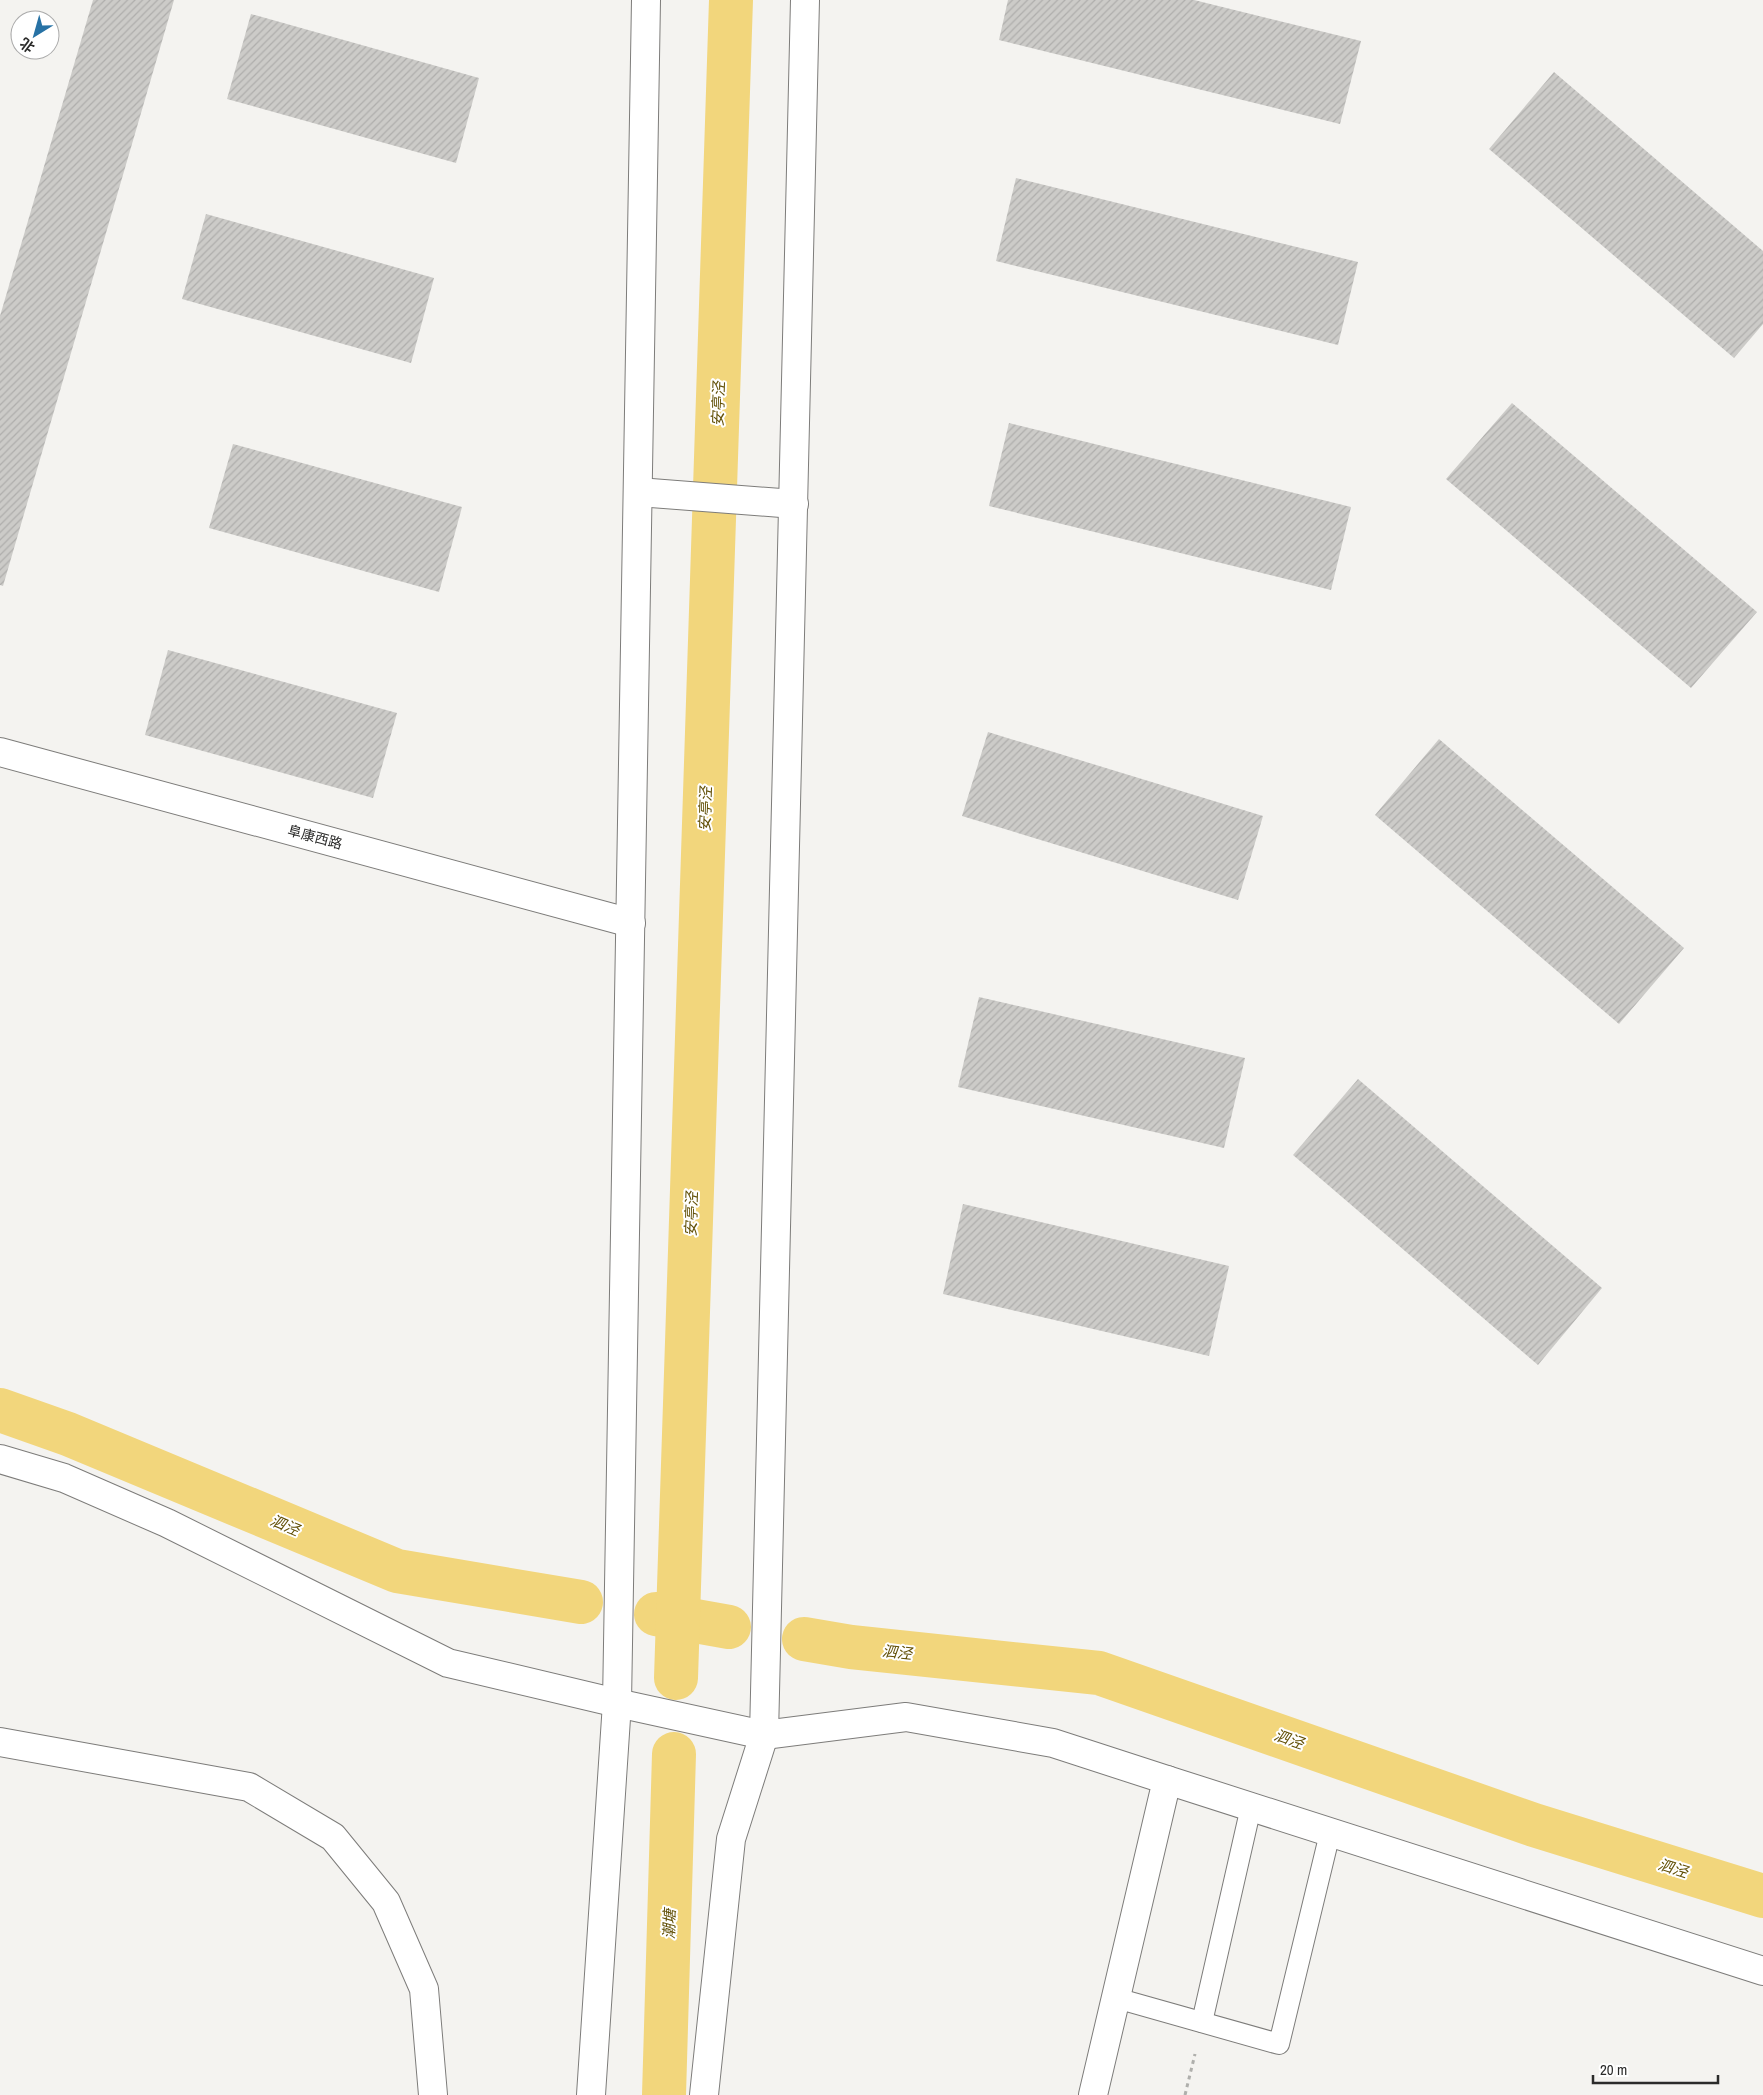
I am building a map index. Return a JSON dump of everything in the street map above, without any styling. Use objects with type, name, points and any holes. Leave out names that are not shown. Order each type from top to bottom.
[{"type":"street","points":[[591,2095],[617,1703],[646,0]]},
{"type":"street","points":[[704,2095],[731,1839],[764,1735],[805,0]]},
{"type":"street","points":[[638,492],[794,504]]},
{"type":"street","name":"阜康西路","points":[[0,752],[631,923]]},
{"type":"street","points":[[0,1459],[64,1478],[167,1523],[448,1663],[764,1735],[906,1717],[1053,1743],[1763,1971]]},
{"type":"street","points":[[0,1742],[249,1787],[332,1837],[386,1902],[424,1989],[433,2095]]},
{"type":"street","points":[[1093,2095],[1167,1780]]},
{"type":"lane","points":[[1202,2022],[1251,1807]]},
{"type":"lane","points":[[1116,1998],[1279,2044],[1330,1833]]},
{"type":"path","points":[[1186,2095],[1202,2022]]},
{"type":"building","points":[[93,0],[174,0],[3,586],[0,585],[0,316]]},
{"type":"building","points":[[1008,0],[1194,0],[1361,41],[1340,124],[999,40]]},
{"type":"building","points":[[251,14],[479,78],[456,163],[227,99]]},
{"type":"building","points":[[1554,72],[1763,251],[1763,324],[1734,358],[1489,149]]},
{"type":"building","points":[[1016,178],[1358,262],[1338,345],[996,261]]},
{"type":"building","points":[[206,214],[434,278],[411,363],[182,299]]},
{"type":"building","points":[[1512,403],[1757,612],[1691,688],[1446,479]]},
{"type":"building","points":[[1009,423],[1351,507],[1331,590],[989,506]]},
{"type":"building","points":[[233,444],[462,507],[439,592],[209,528]]},
{"type":"building","points":[[168,650],[397,713],[373,798],[145,735]]},
{"type":"building","points":[[988,732],[1263,816],[1238,900],[962,816]]},
{"type":"building","points":[[1439,739],[1684,948],[1619,1024],[1375,815]]},
{"type":"building","points":[[979,997],[1245,1058],[1224,1148],[958,1087]]},
{"type":"building","points":[[1358,1079],[1602,1288],[1538,1365],[1293,1155]]},
{"type":"building","points":[[963,1204],[1229,1266],[1209,1356],[943,1294]]},
{"type":"waterway","name":"安亭泾","points":[[676,1678],[731,0]]},
{"type":"waterway","name":"泗泾","points":[[0,1410],[68,1434],[397,1571],[581,1602]]},
{"type":"waterway","name":"泗泾","points":[[656,1614],[729,1627]]},
{"type":"waterway","name":"泗泾","points":[[804,1639],[851,1647],[1099,1673],[1534,1825],[1763,1896]]},
{"type":"waterway","name":"潮塘","points":[[664,2095],[674,1754]]}]
